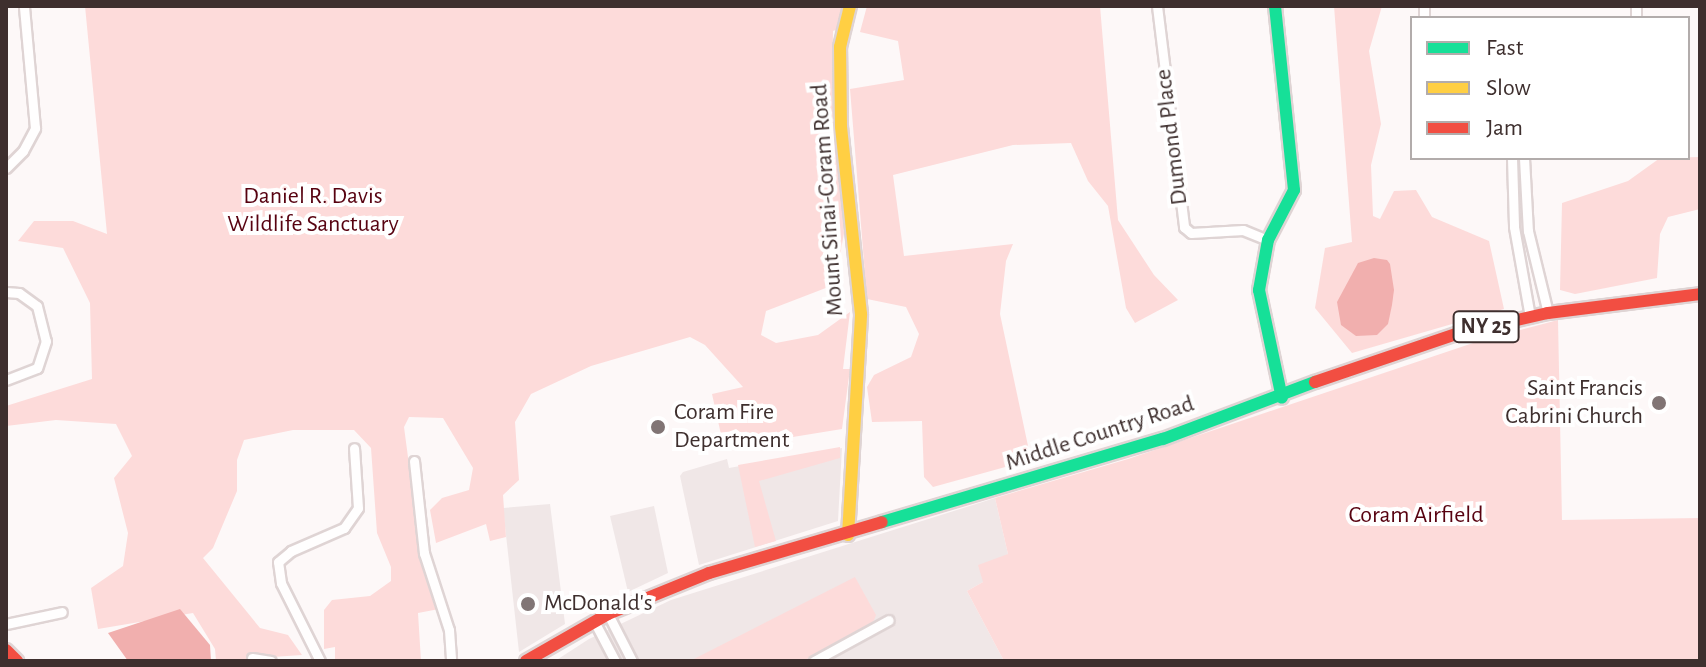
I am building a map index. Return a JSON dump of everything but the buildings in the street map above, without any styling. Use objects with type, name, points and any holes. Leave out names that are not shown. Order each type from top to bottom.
[{"type":"main road","name":"Mount Sinai-Coram Road","points":[[848,535],[861,314],[841,127],[840,47],[850,6]]},
{"type":"main road","points":[[1275,6],[1294,190],[1268,240],[1260,269],[1259,290],[1282,398]]},
{"type":"main road","name":"Middle Country Road","points":[[526,661],[608,614],[709,573],[1061,472],[1282,398],[1390,354],[1548,313],[1700,294]]},
{"type":"main road","points":[[6,650],[17,661]]},
{"type":"street","points":[[6,168],[23,151],[35,128],[24,6]]},
{"type":"street","name":"Dumond Place","points":[[1157,6],[1184,227],[1191,233],[1243,230],[1268,240]]},
{"type":"street","points":[[1512,160],[1514,227],[1530,317]]},
{"type":"street","points":[[1524,160],[1528,231],[1548,313]]},
{"type":"street","points":[[6,292],[19,293],[37,306],[46,341],[37,368],[6,380]]},
{"type":"street","points":[[320,661],[281,583],[278,562],[291,551],[344,528],[358,508],[354,448]]},
{"type":"street","points":[[414,461],[424,553],[449,630],[451,661]]},
{"type":"street","points":[[6,624],[62,612]]},
{"type":"street","points":[[608,614],[632,661]]},
{"type":"street","points":[[814,661],[889,620]]},
{"type":"street","points":[[594,621],[615,661]]},
{"type":"street","points":[[252,658],[271,661]]},
{"type":"shaded area","points":[[1374,258],[1387,260],[1390,264],[1394,290],[1388,324],[1377,335],[1356,336],[1341,325],[1337,302],[1358,263]]},
{"type":"shaded area","points":[[842,448],[838,521],[699,565],[680,476],[683,472],[727,459],[729,468]]},
{"type":"shaded area","points":[[995,498],[1008,554],[983,582],[967,591],[1004,661],[555,661],[589,639],[671,600]]},
{"type":"shaded area","points":[[550,504],[565,624],[519,652],[503,508]]},
{"type":"shaded area","points":[[654,506],[668,573],[628,592],[610,516]]},
{"type":"shaded area","points":[[180,609],[210,645],[211,661],[128,661],[108,633]]},
{"type":"green space","name":"Daniel R. Davis Wildlife Sanctuary","points":[[85,6],[846,6],[838,29],[833,31],[832,96],[844,233],[837,273],[844,281],[766,311],[761,335],[776,343],[818,335],[850,312],[843,369],[850,369],[842,429],[724,448],[712,394],[743,387],[705,345],[690,337],[591,366],[531,394],[515,422],[519,480],[503,495],[506,537],[490,541],[486,524],[436,543],[430,510],[442,498],[469,490],[473,468],[443,418],[409,417],[404,427],[421,555],[439,609],[418,613],[421,661],[335,661],[335,647],[324,649],[324,610],[332,600],[370,596],[391,581],[391,567],[377,533],[371,448],[354,430],[293,430],[244,440],[237,460],[237,491],[213,548],[203,558],[260,628],[288,635],[302,655],[216,661],[215,649],[193,613],[98,629],[91,588],[123,566],[128,533],[114,478],[132,456],[116,424],[56,420],[6,426],[6,406],[92,379],[90,303],[63,248],[18,241],[34,221],[73,221],[107,234]]},
{"type":"green space","points":[[867,6],[1100,6],[1118,220],[1154,275],[1178,300],[1135,323],[1126,308],[1108,206],[1088,181],[1071,143],[1013,145],[893,175],[904,256],[1013,244],[1006,261],[1000,314],[1031,460],[933,487],[924,477],[922,421],[872,422],[867,387],[874,375],[911,357],[919,334],[906,307],[867,299],[850,89],[904,80],[898,41],[860,32]]},
{"type":"green space","points":[[1334,6],[1382,6],[1369,51],[1381,124],[1371,165],[1373,216],[1380,219],[1394,191],[1416,190],[1432,217],[1489,241],[1504,309],[1352,353],[1315,308],[1325,248],[1352,242]]},
{"type":"green space","points":[[1690,157],[1700,157],[1700,209],[1668,217],[1660,234],[1657,278],[1575,294],[1560,290],[1562,203],[1628,181],[1657,160],[1690,160]]},
{"type":"green space","name":"Coram Airfield","points":[[1558,320],[1562,520],[1700,518],[1700,661],[1004,661],[967,591],[983,582],[978,565],[1008,554],[995,498],[1128,459],[1482,340]]},
{"type":"green space","points":[[840,447],[840,458],[759,481],[776,541],[755,547],[738,465]]},
{"type":"green space","points":[[855,577],[876,615],[872,625],[803,661],[690,661]]},
{"type":"traffic: fast","points":[[1275,6],[1294,190],[1268,240],[1259,290],[1282,398]]},
{"type":"traffic: fast","points":[[882,522],[1163,439],[1315,382]]},
{"type":"traffic: slow","points":[[848,535],[861,314],[841,127],[840,47],[850,6]]},
{"type":"traffic: jam","points":[[1315,382],[1456,334],[1548,313],[1700,294]]},
{"type":"traffic: jam","points":[[526,661],[608,614],[709,573],[882,522]]},
{"type":"traffic: jam","points":[[6,650],[17,661]]},
{"type":"place","name":"Saint Francis Cabrini Church","points":[[1659,403]]},
{"type":"place","name":"Coram Fire Department","points":[[658,427]]},
{"type":"place","name":"McDonald's","points":[[528,604]]}]
